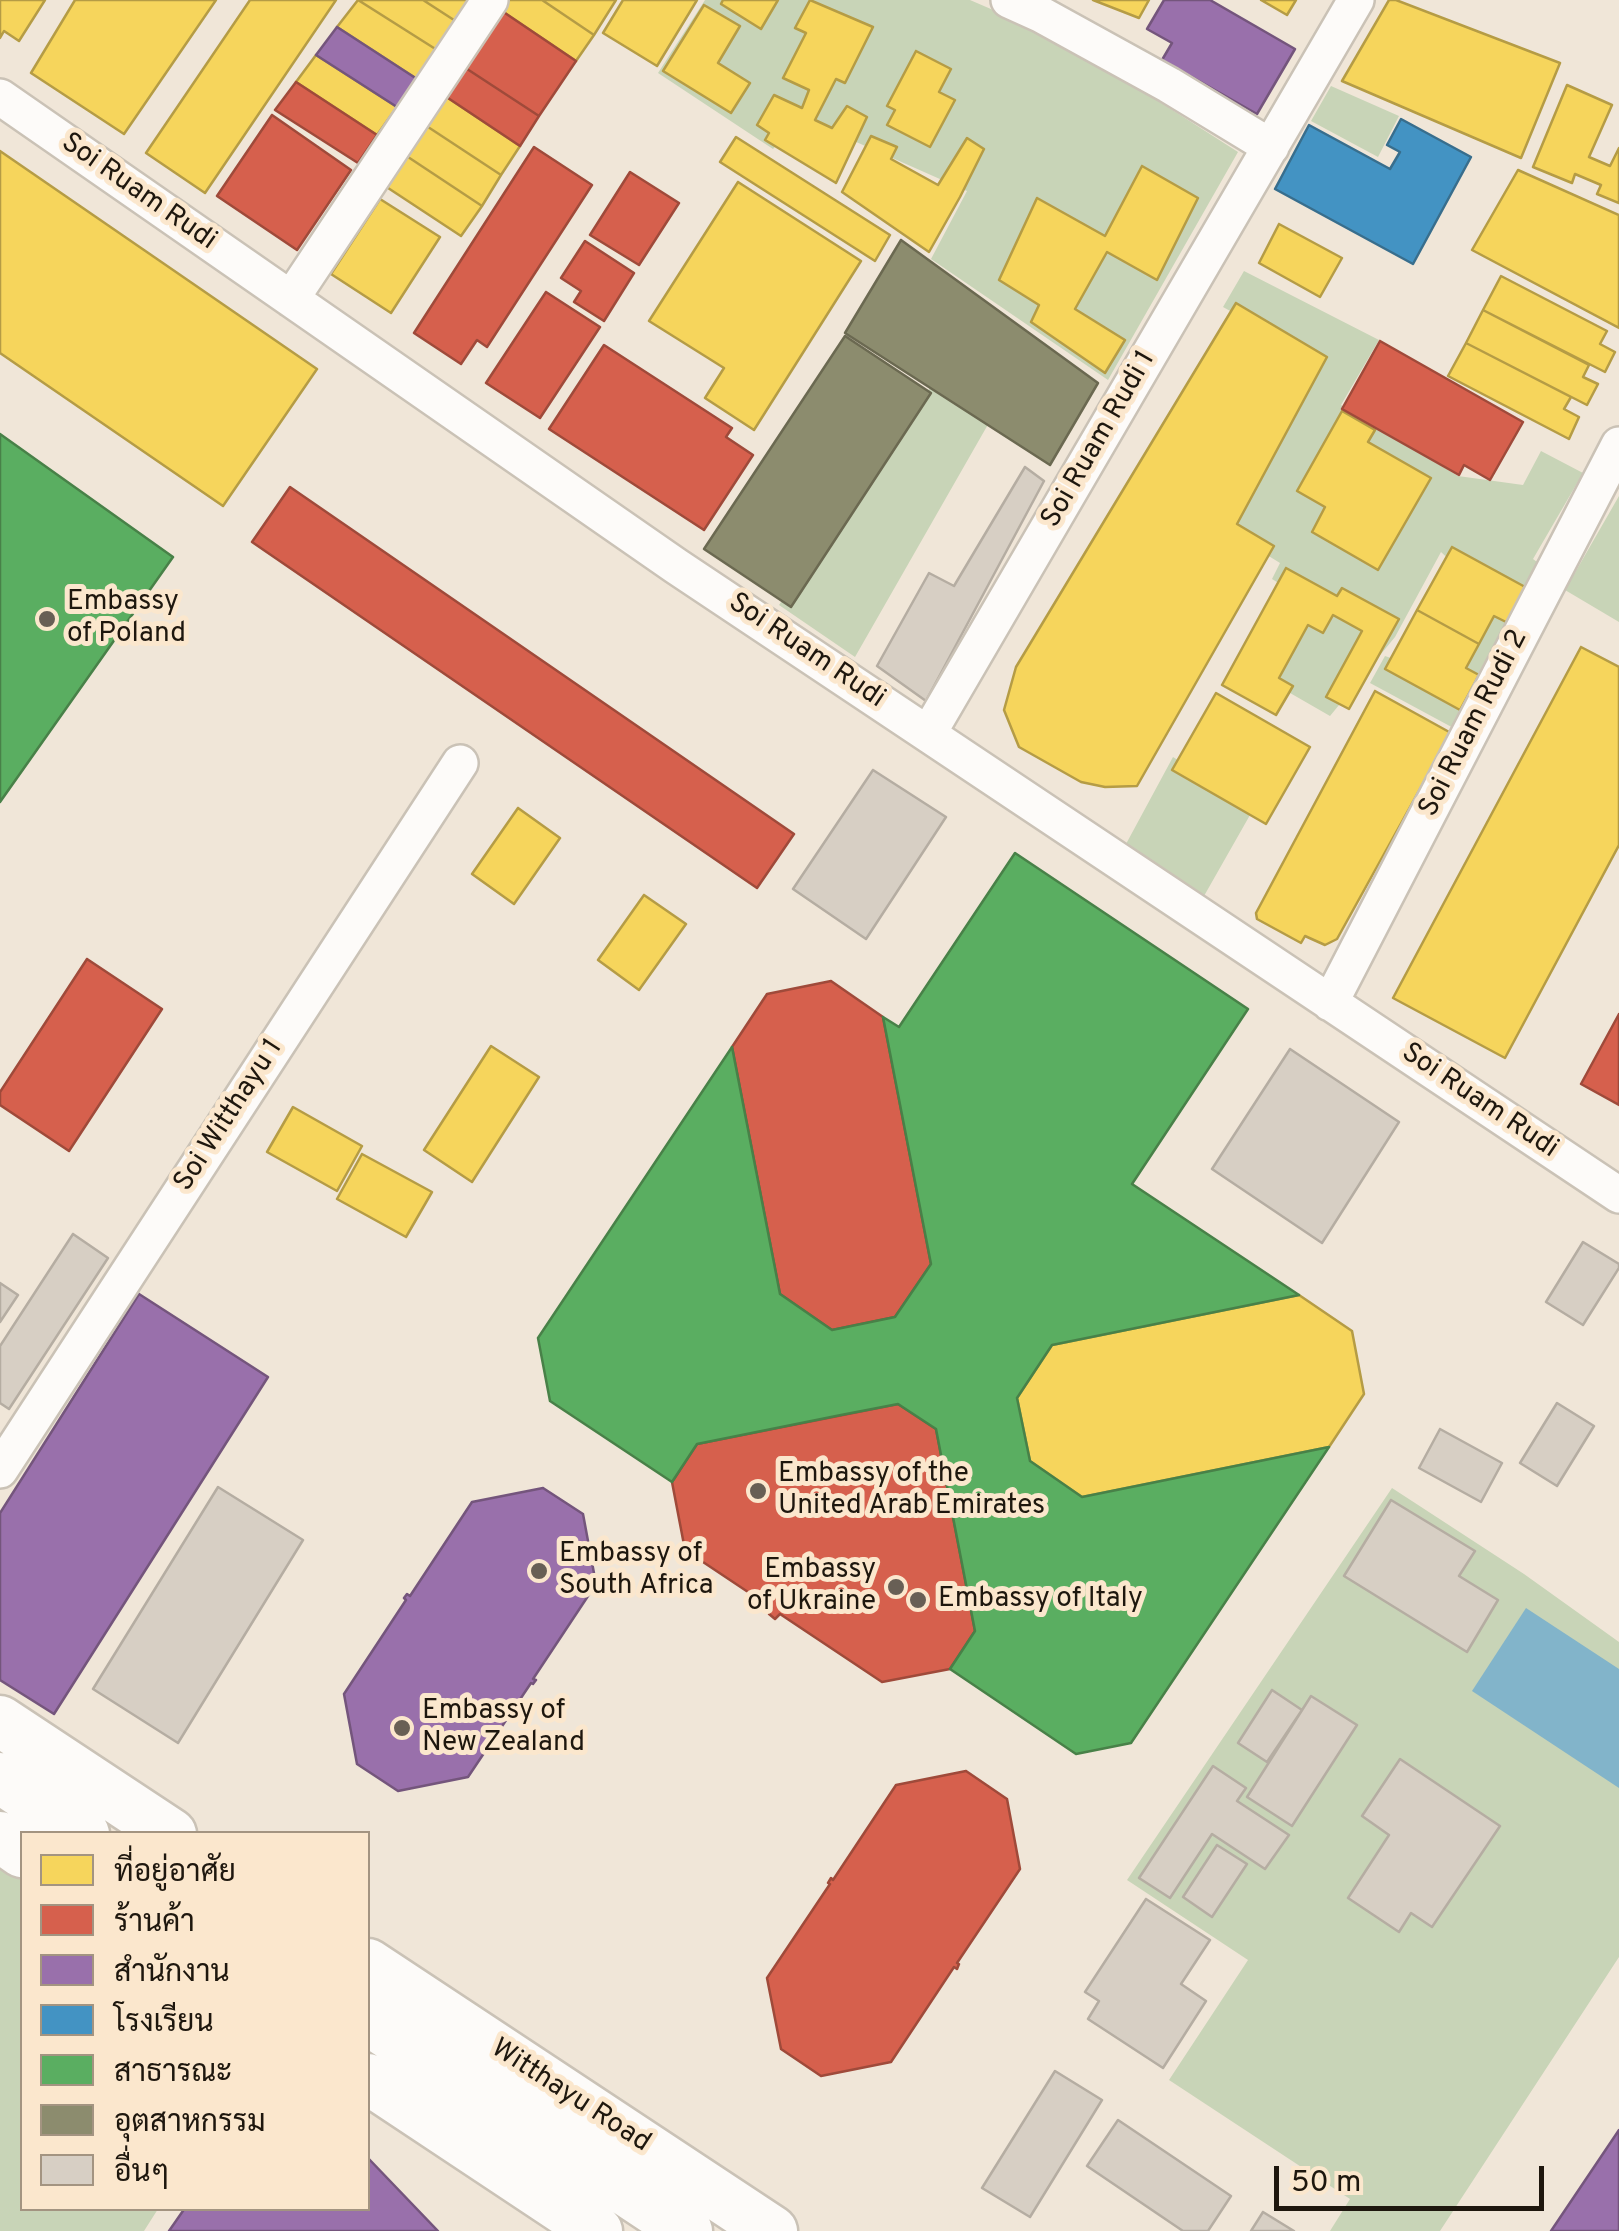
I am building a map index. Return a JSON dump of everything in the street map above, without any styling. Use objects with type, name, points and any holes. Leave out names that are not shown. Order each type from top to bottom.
[{"type":"main road","points":[[0,1720],[166,1831]]},
{"type":"main road","points":[[0,1778],[80,1831]]},
{"type":"main road","name":"Witthayu Road","points":[[370,1965],[759,2227]]},
{"type":"main road","name":"Witthayu Road","points":[[370,2021],[686,2231]]},
{"type":"main road","points":[[370,2081],[598,2231]]},
{"type":"street","points":[[291,299],[490,0]]},
{"type":"street","points":[[1008,0],[1153,76],[1271,146]]},
{"type":"street","name":"Soi Ruam Rudi 1","points":[[928,734],[1356,0]]},
{"type":"street","name":"Soi Ruam Rudi","points":[[0,97],[676,566],[1619,1195]]},
{"type":"street","name":"Soi Ruam Rudi 2","points":[[1330,1003],[1619,445]]},
{"type":"street","name":"Soi Witthayu 1","points":[[0,1470],[460,762]]},
{"type":"green space","points":[[705,0],[970,0],[1028,25],[1135,86],[1238,152],[1108,380],[931,259],[967,191],[802,118],[773,149],[658,73]]},
{"type":"green space","points":[[1331,86],[1399,116],[1378,157],[1311,121]]},
{"type":"green space","points":[[1244,271],[1379,340],[1341,405],[1458,476],[1523,485],[1541,451],[1583,473],[1533,559],[1541,565],[1459,731],[1370,683],[1385,656],[1447,677],[1491,599],[1441,552],[1395,637],[1330,716],[1264,678],[1309,602],[1272,579],[1280,563],[1225,529],[1315,358],[1223,307]]},
{"type":"green space","points":[[936,379],[994,414],[855,657],[779,605]]},
{"type":"green space","points":[[1619,496],[1619,622],[1565,590]]},
{"type":"green space","points":[[1173,757],[1254,808],[1204,896],[1126,844]]},
{"type":"green space","points":[[1392,1488],[1619,1642],[1619,1957],[1440,2231],[1330,2231],[1350,2199],[1169,2080],[1248,1960],[1127,1880]]},
{"type":"green space","points":[[0,1864],[20,1878],[20,2211],[157,2211],[144,2231],[0,2231]]},
{"type":"water","points":[[1526,1608],[1619,1669],[1619,1788],[1472,1691]]},
{"type":"building: ที่อยู่อาศัย","points":[[0,0],[45,0],[19,41],[4,31],[0,38]]},
{"type":"building: ที่อยู่อาศัย","points":[[75,0],[216,0],[124,134],[31,73]]},
{"type":"building: ที่อยู่อาศัย","points":[[250,0],[336,0],[205,193],[146,153]]},
{"type":"building: ที่อยู่อาศัย","points":[[358,0],[423,0],[457,22],[437,50]]},
{"type":"building: ที่อยู่อาศัย","points":[[358,0],[437,50],[417,79],[337,27]]},
{"type":"building: ที่อยู่อาศัย","points":[[423,0],[472,0],[457,22]]},
{"type":"building: ที่อยู่อาศัย","points":[[505,0],[542,0],[594,35],[576,61],[499,9]]},
{"type":"building: ที่อยู่อาศัย","points":[[542,0],[616,0],[594,35]]},
{"type":"building: ที่อยู่อาศัย","points":[[623,0],[697,0],[657,66],[603,33]]},
{"type":"building: ที่อยู่อาศัย","points":[[723,0],[778,0],[761,29],[721,4]]},
{"type":"building: ที่อยู่อาศัย","points":[[810,0],[873,27],[845,83],[836,79],[815,120],[832,128],[847,106],[867,117],[836,183],[765,140],[769,133],[757,125],[774,95],[802,108],[809,90],[783,78],[806,33],[795,28]]},
{"type":"building: ที่อยู่อาศัย","points":[[1093,0],[1149,0],[1139,18]]},
{"type":"building: ที่อยู่อาศัย","points":[[1261,0],[1296,0],[1287,15]]},
{"type":"building: ที่อยู่อาศัย","points":[[1389,0],[1560,63],[1521,158],[1342,81]]},
{"type":"building: ที่อยู่อาศัย","points":[[704,5],[740,26],[718,63],[750,83],[731,113],[663,71]]},
{"type":"building: ที่อยู่อาศัย","points":[[916,51],[951,69],[939,92],[955,100],[930,147],[887,125],[895,110],[887,106]]},
{"type":"building: ที่อยู่อาศัย","points":[[316,55],[397,107],[377,135],[296,82]]},
{"type":"building: ที่อยู่อาศัย","points":[[1567,85],[1612,105],[1589,157],[1610,166],[1619,148],[1619,203],[1597,194],[1601,185],[1575,174],[1572,183],[1533,167]]},
{"type":"building: ที่อยู่อาศัย","points":[[442,94],[520,146],[501,175],[422,123]]},
{"type":"building: ที่อยู่อาศัย","points":[[422,123],[501,175],[482,206],[402,153]]},
{"type":"building: ที่อยู่อาศัย","points":[[871,136],[897,147],[891,159],[938,185],[967,138],[984,149],[929,252],[842,192]]},
{"type":"building: ที่อยู่อาศัย","points":[[736,137],[890,235],[875,261],[720,162]]},
{"type":"building: ที่อยู่อาศัย","points":[[0,151],[317,369],[223,506],[0,353]]},
{"type":"building: ที่อยู่อาศัย","points":[[402,153],[482,206],[461,236],[382,184]]},
{"type":"building: ที่อยู่อาศัย","points":[[1142,166],[1198,198],[1157,280],[1107,252],[1075,309],[1125,340],[1105,373],[1031,322],[1039,305],[999,280],[1037,198],[1105,236]]},
{"type":"building: ที่อยู่อาศัย","points":[[1518,170],[1619,215],[1619,328],[1472,250]]},
{"type":"building: ที่อยู่อาศัย","points":[[738,182],[861,261],[754,430],[705,398],[724,368],[649,321]]},
{"type":"building: ที่อยู่อาศัย","points":[[380,199],[440,237],[391,313],[331,274]]},
{"type":"building: ที่อยู่อาศัย","points":[[1279,224],[1342,258],[1320,297],[1259,263]]},
{"type":"building: ที่อยู่อาศัย","points":[[1501,276],[1607,331],[1600,344],[1615,352],[1605,372],[1483,310]]},
{"type":"building: ที่อยู่อาศัย","points":[[1236,303],[1327,357],[1237,524],[1274,546],[1137,786],[1105,787],[1081,782],[1019,747],[1004,710],[1016,667]]},
{"type":"building: ที่อยู่อาศัย","points":[[1483,310],[1589,365],[1583,377],[1598,384],[1587,405],[1466,343]]},
{"type":"building: ที่อยู่อาศัย","points":[[1466,343],[1571,397],[1564,409],[1579,417],[1569,439],[1448,376]]},
{"type":"building: ที่อยู่อาศัย","points":[[1342,411],[1375,430],[1368,442],[1431,478],[1378,570],[1312,532],[1325,507],[1297,491]]},
{"type":"building: ที่อยู่อาศัย","points":[[1452,547],[1527,588],[1508,623],[1494,616],[1479,644],[1417,610]]},
{"type":"building: ที่อยู่อาศัย","points":[[1286,568],[1337,596],[1342,588],[1399,619],[1349,709],[1326,697],[1362,631],[1333,615],[1323,633],[1308,625],[1279,678],[1293,686],[1276,715],[1222,685]]},
{"type":"building: ที่อยู่อาศัย","points":[[1417,610],[1479,644],[1466,668],[1479,675],[1460,710],[1385,669]]},
{"type":"building: ที่อยู่อาศัย","points":[[1581,647],[1619,667],[1619,845],[1505,1058],[1393,998]]},
{"type":"building: ที่อยู่อาศัย","points":[[1375,691],[1451,733],[1337,939],[1325,945],[1305,936],[1301,943],[1257,919],[1256,913]]},
{"type":"building: ที่อยู่อาศัย","points":[[1216,693],[1310,747],[1266,824],[1172,770]]},
{"type":"building: ที่อยู่อาศัย","points":[[518,808],[560,838],[514,904],[472,874]]},
{"type":"building: ที่อยู่อาศัย","points":[[644,895],[686,924],[639,990],[598,960]]},
{"type":"building: ที่อยู่อาศัย","points":[[491,1046],[539,1077],[472,1182],[424,1150]]},
{"type":"building: ที่อยู่อาศัย","points":[[293,1107],[362,1146],[337,1191],[267,1152]]},
{"type":"building: ที่อยู่อาศัย","points":[[362,1154],[432,1192],[406,1237],[337,1199]]},
{"type":"building: ที่อยู่อาศัย","points":[[1299,1295],[1352,1331],[1364,1394],[1329,1447],[1082,1497],[1030,1461],[1017,1398],[1052,1345]]},
{"type":"building: ร้านค้า","points":[[499,9],[576,61],[539,116],[461,65]]},
{"type":"building: ร้านค้า","points":[[461,65],[539,116],[520,146],[442,94]]},
{"type":"building: ร้านค้า","points":[[296,82],[377,135],[358,163],[275,110]]},
{"type":"building: ร้านค้า","points":[[272,115],[351,170],[297,250],[217,196]]},
{"type":"building: ร้านค้า","points":[[534,147],[592,185],[487,347],[477,340],[461,364],[414,333]]},
{"type":"building: ร้านค้า","points":[[630,172],[679,203],[639,265],[590,235]]},
{"type":"building: ร้านค้า","points":[[585,241],[634,273],[604,321],[574,302],[581,291],[561,278]]},
{"type":"building: ร้านค้า","points":[[546,292],[600,327],[540,418],[486,383]]},
{"type":"building: ร้านค้า","points":[[1380,341],[1523,422],[1490,480],[1464,465],[1459,475],[1342,409]]},
{"type":"building: ร้านค้า","points":[[604,345],[732,428],[726,437],[753,455],[704,530],[549,429]]},
{"type":"building: ร้านค้า","points":[[290,487],[794,834],[757,888],[252,542]]},
{"type":"building: ร้านค้า","points":[[87,959],[162,1009],[69,1151],[0,1105],[0,1092]]},
{"type":"building: ร้านค้า","points":[[831,981],[883,1017],[931,1264],[895,1317],[832,1330],[780,1294],[732,1047],[767,994]]},
{"type":"building: ร้านค้า","points":[[1619,1014],[1619,1105],[1581,1084]]},
{"type":"building: ร้านค้า","points":[[898,1404],[936,1429],[975,1631],[950,1669],[882,1682],[780,1614],[775,1619],[769,1614],[772,1608],[685,1550],[672,1482],[697,1444]]},
{"type":"building: ร้านค้า","points":[[966,1771],[1007,1799],[1020,1869],[957,1963],[957,1969],[954,1967],[891,2062],[821,2076],[781,2049],[767,1978],[896,1785]]},
{"type":"building: สำนักงาน","points":[[1164,0],[1210,0],[1295,49],[1257,114],[1162,60],[1172,43],[1147,29]]},
{"type":"building: สำนักงาน","points":[[337,27],[417,79],[397,107],[316,55]]},
{"type":"building: สำนักงาน","points":[[139,1294],[268,1377],[54,1714],[0,1680],[0,1513]]},
{"type":"building: สำนักงาน","points":[[543,1488],[583,1514],[596,1584],[533,1679],[536,1680],[468,1777],[398,1791],[357,1764],[344,1694],[404,1598],[410,1596],[472,1502]]},
{"type":"building: สำนักงาน","points":[[1619,2130],[1619,2231],[1551,2231]]},
{"type":"building: สำนักงาน","points":[[370,2160],[438,2231],[169,2231],[183,2211],[370,2211]]},
{"type":"building: โรงเรียน","points":[[1401,119],[1471,157],[1413,264],[1275,189],[1309,125],[1390,169],[1400,152],[1387,145]]},
{"type":"building: สาธารณะ","points":[[0,434],[173,557],[0,802]]},
{"type":"building: สาธารณะ","points":[[1015,853],[1248,1009],[1132,1184],[1299,1295],[1052,1345],[1017,1398],[1030,1461],[1082,1497],[1329,1447],[1131,1743],[1076,1754],[950,1669],[975,1631],[936,1429],[898,1404],[841,1415],[697,1444],[672,1482],[550,1401],[538,1338],[732,1047],[780,1294],[832,1330],[895,1317],[931,1264],[883,1017],[899,1027]]},
{"type":"building: อุตสาหกรรม","points":[[901,240],[1098,383],[1050,465],[845,333]]},
{"type":"building: อุตสาหกรรม","points":[[845,336],[931,393],[791,607],[704,549]]},
{"type":"building: อื่นๆ","points":[[1025,467],[1044,481],[926,701],[877,666],[929,573],[954,586]]},
{"type":"building: อื่นๆ","points":[[873,770],[946,817],[866,939],[793,889]]},
{"type":"building: อื่นๆ","points":[[1290,1049],[1399,1122],[1322,1243],[1212,1169]]},
{"type":"building: อื่นๆ","points":[[73,1234],[108,1258],[9,1409],[0,1403],[0,1346]]},
{"type":"building: อื่นๆ","points":[[1583,1242],[1619,1264],[1619,1268],[1583,1325],[1546,1302]]},
{"type":"building: อื่นๆ","points":[[0,1283],[18,1295],[0,1322]]},
{"type":"building: อื่นๆ","points":[[1557,1403],[1594,1426],[1557,1486],[1520,1463]]},
{"type":"building: อื่นๆ","points":[[1440,1429],[1502,1463],[1481,1502],[1419,1468]]},
{"type":"building: อื่นๆ","points":[[218,1487],[303,1540],[178,1743],[93,1689]]},
{"type":"building: อื่นๆ","points":[[1391,1500],[1475,1551],[1459,1576],[1498,1600],[1467,1652],[1344,1576]]},
{"type":"building: อื่นๆ","points":[[1272,1690],[1302,1710],[1267,1762],[1238,1743]]},
{"type":"building: อื่นๆ","points":[[1311,1696],[1357,1725],[1292,1826],[1247,1797]]},
{"type":"building: อื่นๆ","points":[[1400,1759],[1500,1826],[1432,1927],[1411,1913],[1399,1932],[1348,1898],[1389,1835],[1362,1816]]},
{"type":"building: อื่นๆ","points":[[1213,1766],[1246,1788],[1237,1801],[1289,1835],[1265,1869],[1212,1834],[1170,1898],[1139,1878]]},
{"type":"building: อื่นๆ","points":[[1217,1845],[1247,1864],[1212,1917],[1183,1897]]},
{"type":"building: อื่นๆ","points":[[1146,1899],[1210,1940],[1181,1984],[1206,2001],[1163,2068],[1088,2019],[1099,2001],[1085,1992]]},
{"type":"building: อื่นๆ","points":[[1055,2071],[1102,2100],[1030,2217],[982,2188]]},
{"type":"building: อื่นๆ","points":[[1118,2120],[1231,2196],[1208,2231],[1183,2231],[1087,2166]]},
{"type":"building: อื่นๆ","points":[[1263,2212],[1294,2231],[1251,2231]]},
{"type":"place","name":"Embassy of Poland","points":[[47,619]]},
{"type":"place","name":"Embassy of the United Arab Emirates","points":[[758,1491]]},
{"type":"place","name":"Embassy of South Africa","points":[[539,1571]]},
{"type":"place","name":"Embassy of Ukraine","points":[[896,1587]]},
{"type":"place","name":"Embassy of Italy","points":[[918,1600]]},
{"type":"place","name":"Embassy of New Zealand","points":[[402,1728]]}]
